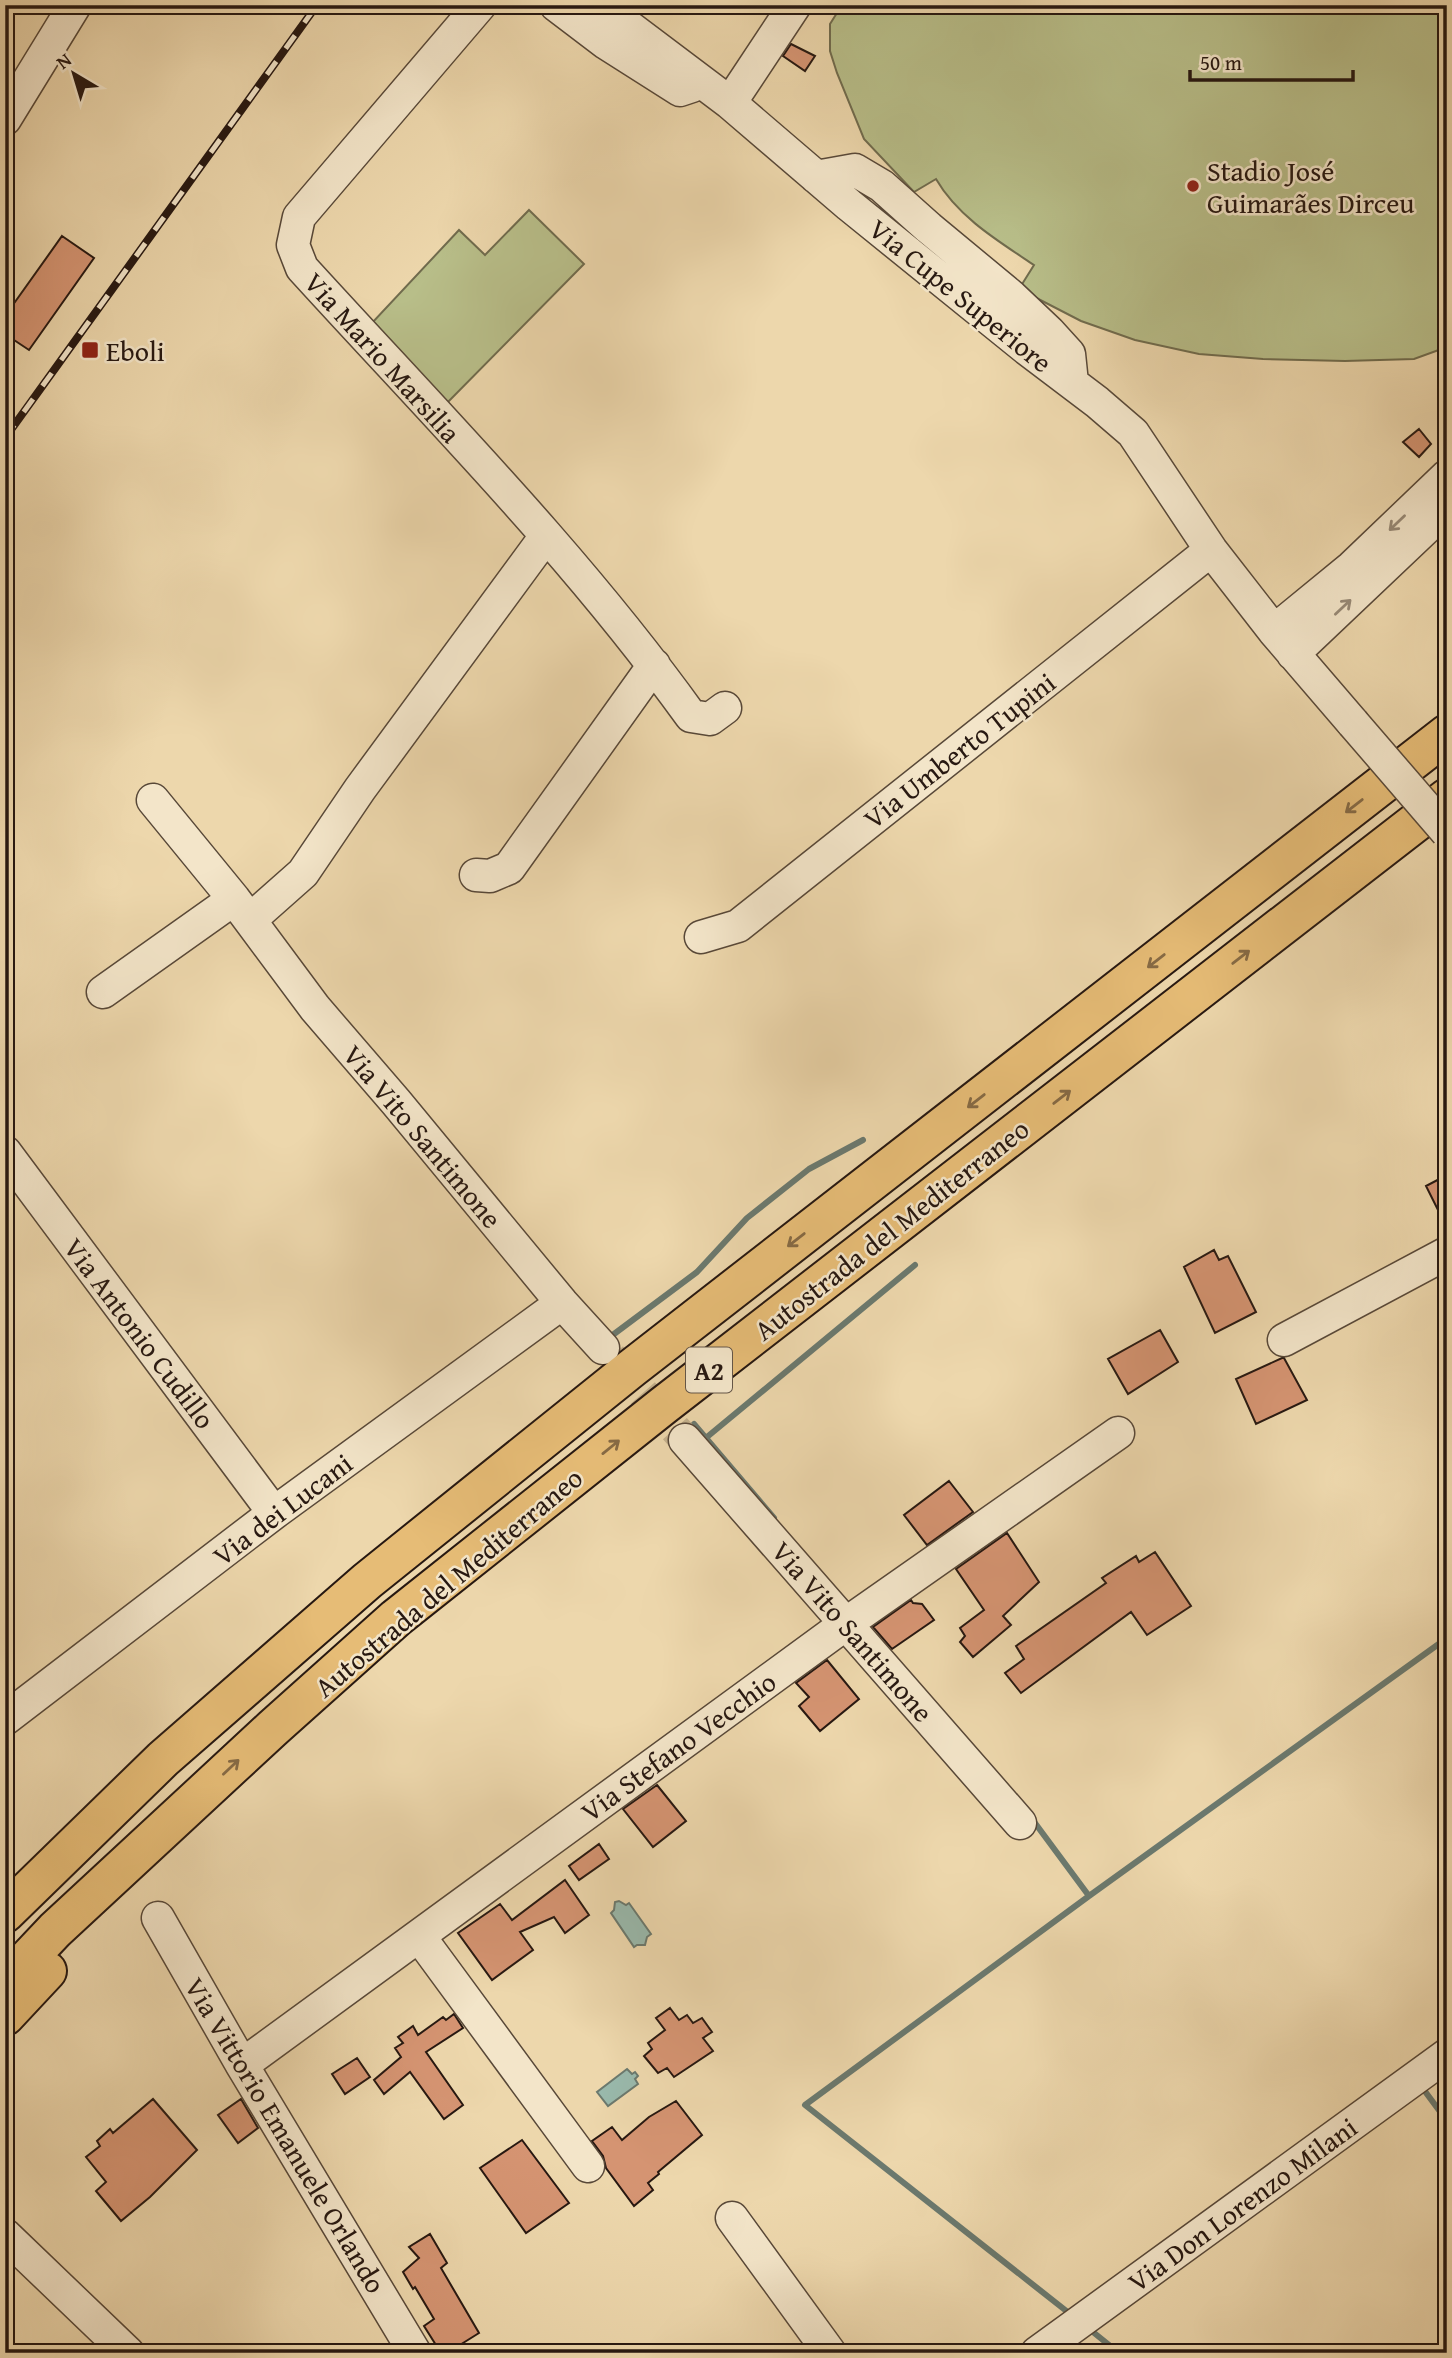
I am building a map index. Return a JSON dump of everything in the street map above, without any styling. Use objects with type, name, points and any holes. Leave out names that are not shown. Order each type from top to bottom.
[{"type":"highway","name":"Autostrada del Mediterraneo","points":[[5,1913],[163,1759],[367,1581],[611,1385],[1447,734]]},
{"type":"highway","name":"Autostrada del Mediterraneo","points":[[5,1983],[55,1930],[396,1618],[674,1397],[1447,798]]},
{"type":"highway","points":[[5,1885],[82,1809],[163,1759]]},
{"type":"highway","points":[[5,2015],[150,1862],[194,1801]]},
{"type":"street","points":[[5,119],[75,5]]},
{"type":"street","name":"Via Mario Marsilia","points":[[480,5],[299,217],[293,245],[302,268],[546,536],[654,664],[691,716],[710,719],[725,708]]},
{"type":"street","points":[[556,5],[606,43],[680,90],[701,83]]},
{"type":"street","name":"Via Cupe Superiore","points":[[600,5],[730,103],[816,177],[1133,433],[1211,550],[1284,642],[1447,832]]},
{"type":"street","points":[[730,103],[795,5]]},
{"type":"street","points":[[1284,642],[1352,567],[1447,476]]},
{"type":"street","points":[[1284,642],[1398,568],[1447,508]]},
{"type":"street","points":[[103,992],[303,873],[360,789],[546,536]]},
{"type":"street","name":"Via Umberto Tupini","points":[[701,937],[738,926],[1211,550]]},
{"type":"street","points":[[476,875],[490,876],[509,868],[654,664]]},
{"type":"street","name":"Via Vito Santimone","points":[[153,800],[242,909],[315,1008],[396,1101],[562,1303],[603,1348]]},
{"type":"street","name":"Via Antonio Cudillo","points":[[5,1153],[274,1513]]},
{"type":"street","points":[[1284,1340],[1447,1253]]},
{"type":"street","name":"Via dei Lucani","points":[[5,1719],[274,1513],[562,1303]]},
{"type":"street","name":"Via Stefano Vecchio","points":[[242,2065],[847,1623],[1118,1433]]},
{"type":"street","name":"Via Vito Santimone","points":[[685,1440],[1020,1823]]},
{"type":"street","name":"Via Vittorio Emanuele Orlando","points":[[158,1917],[242,2065],[415,2353]]},
{"type":"street","points":[[419,1936],[588,2166]]},
{"type":"street","name":"Via Don Lorenzo Milani","points":[[1037,2353],[1447,2055]]},
{"type":"street","points":[[732,2218],[830,2353]]},
{"type":"street","points":[[5,2235],[128,2353]]},
{"type":"green space","name":"Stadio José Guimarães Dirceu","points":[[842,5],[1447,5],[1447,347],[1414,359],[1345,361],[1199,354],[1135,340],[1081,321],[1019,289],[1034,265],[967,217],[936,179],[914,192],[864,139],[830,51],[830,24]]},
{"type":"green space","points":[[529,210],[584,264],[444,406],[371,324],[459,230],[485,255]]},
{"type":"shaded area","points":[[615,1902],[626,1905],[629,1903],[651,1934],[645,1945],[634,1947],[611,1913]]},
{"type":"shaded area","points":[[627,2069],[638,2076],[635,2079],[638,2084],[608,2106],[597,2092]]},
{"type":"building","points":[[791,44],[815,56],[805,71],[783,56]]},
{"type":"building","name":"Eboli","points":[[62,236],[94,258],[29,350],[5,334],[5,316]]},
{"type":"building","points":[[1419,429],[1431,444],[1419,457],[1403,442]]},
{"type":"building","points":[[1447,1175],[1447,1228],[1426,1186]]},
{"type":"building","points":[[1214,1250],[1219,1260],[1228,1256],[1256,1312],[1215,1333],[1184,1267]]},
{"type":"building","points":[[1160,1330],[1178,1362],[1128,1394],[1108,1359]]},
{"type":"building","points":[[1282,1358],[1307,1400],[1256,1424],[1236,1379]]},
{"type":"building","points":[[949,1481],[973,1512],[927,1545],[904,1515]]},
{"type":"building","points":[[1007,1533],[1039,1582],[1003,1616],[1011,1625],[973,1657],[960,1642],[965,1636],[960,1628],[984,1610],[956,1569]]},
{"type":"building","points":[[1155,1552],[1191,1606],[1147,1635],[1131,1612],[1021,1693],[1005,1673],[1024,1659],[1016,1646],[1106,1583],[1102,1578],[1136,1556],[1139,1562]]},
{"type":"building","points":[[911,1600],[913,1603],[922,1604],[934,1620],[892,1649],[873,1627]]},
{"type":"building","points":[[827,1660],[859,1699],[820,1731],[799,1706],[809,1697],[796,1683]]},
{"type":"building","points":[[657,1785],[686,1821],[653,1847],[623,1809]]},
{"type":"building","points":[[599,1844],[609,1859],[579,1880],[569,1866]]},
{"type":"building","points":[[565,1880],[589,1915],[565,1933],[554,1917],[520,1932],[533,1950],[492,1980],[458,1933],[500,1904],[512,1920]]},
{"type":"building","points":[[670,2008],[679,2020],[687,2015],[693,2023],[702,2018],[712,2032],[703,2038],[713,2051],[674,2077],[667,2068],[658,2073],[644,2056],[652,2049],[648,2043],[665,2030],[656,2018]]},
{"type":"building","points":[[454,2014],[463,2028],[426,2052],[463,2105],[444,2119],[410,2072],[384,2094],[374,2080],[401,2057],[395,2048],[403,2043],[398,2037],[413,2026],[418,2035],[443,2017],[446,2020]]},
{"type":"building","points":[[357,2058],[370,2077],[345,2094],[332,2074]]},
{"type":"building","points":[[153,2099],[197,2150],[150,2197],[121,2221],[96,2191],[106,2182],[86,2157],[100,2146],[97,2141],[110,2129],[113,2133]]},
{"type":"building","points":[[241,2099],[258,2128],[238,2143],[218,2115]]},
{"type":"building","points":[[676,2101],[702,2135],[658,2172],[648,2183],[653,2190],[634,2206],[606,2168],[603,2156],[592,2141],[612,2127],[622,2140],[649,2117]]},
{"type":"building","points":[[522,2140],[569,2203],[526,2233],[480,2168]]},
{"type":"building","points":[[430,2234],[447,2263],[441,2268],[479,2333],[447,2353],[441,2353],[424,2326],[434,2319],[403,2272],[419,2258],[409,2247]]},
{"type":"waterway","points":[[610,1337],[697,1272],[747,1218],[809,1169],[863,1140]]},
{"type":"waterway","points":[[707,1437],[915,1265]]},
{"type":"waterway","points":[[694,1424],[774,1518]]},
{"type":"waterway","points":[[1074,2317],[805,2105],[1447,1638]]},
{"type":"waterway","points":[[1032,1819],[1089,1896]]},
{"type":"waterway","points":[[1424,2090],[1447,2121]]},
{"type":"waterway","points":[[1088,2328],[1119,2353]]},
{"type":"tunnel","points":[[611,1357],[685,1440]]},
{"type":"railway","points":[[5,438],[317,5]]},
{"type":"place","name":"Stadio José Guimarães Dirceu","points":[[1193,186]]},
{"type":"place","name":"Eboli","points":[[90,350]]}]
